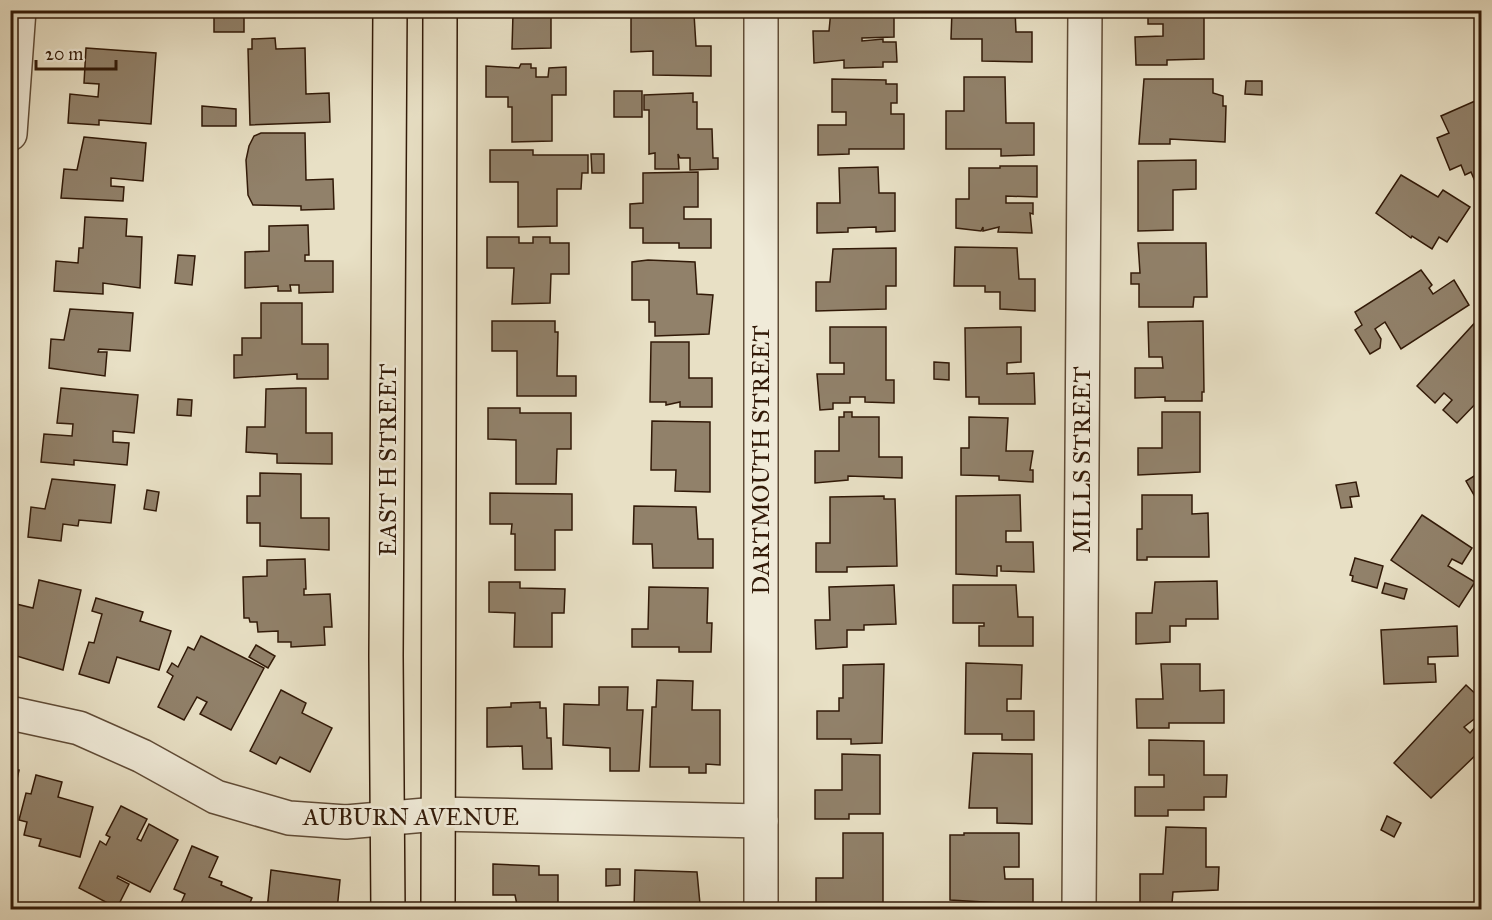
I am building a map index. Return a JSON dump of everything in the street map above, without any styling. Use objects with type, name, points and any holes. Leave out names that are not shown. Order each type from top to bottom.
[{"type":"main road","name":"EAST H STREET","points":[[388,909],[386,645],[390,10]]},
{"type":"main road","name":"EAST H STREET","points":[[438,909],[440,10]]},
{"type":"street","points":[[10,134],[19,10]]},
{"type":"street","name":"DARTMOUTH STREET","points":[[761,10],[761,909]]},
{"type":"street","name":"MILLS STREET","points":[[1079,909],[1085,10]]},
{"type":"street","name":"AUBURN AVENUE","points":[[10,713],[79,728],[142,756],[216,796],[289,818],[345,822],[437,814],[761,821]]},
{"type":"building","points":[[488,10],[563,10],[563,16],[551,16],[551,48],[512,49],[513,13],[488,13]]},
{"type":"building","points":[[831,10],[894,10],[894,37],[862,38],[862,41],[883,39],[883,42],[896,42],[897,62],[883,62],[883,67],[844,68],[844,60],[814,63],[813,31],[829,31]]},
{"type":"building","points":[[952,10],[1015,10],[1016,32],[1032,32],[1032,62],[982,61],[982,39],[951,39]]},
{"type":"building","points":[[1148,10],[1204,10],[1204,59],[1167,60],[1167,65],[1136,65],[1135,37],[1163,36],[1163,24],[1148,24]]},
{"type":"building","points":[[631,14],[694,14],[696,46],[711,46],[711,76],[653,75],[653,51],[631,52]]},
{"type":"building","points":[[214,15],[244,15],[244,32],[214,32]]},
{"type":"building","points":[[275,38],[276,49],[305,48],[306,94],[329,93],[330,122],[250,125],[248,49],[252,49],[252,39]]},
{"type":"building","points":[[86,48],[156,53],[151,124],[99,120],[99,125],[68,123],[70,94],[98,97],[99,84],[84,83]]},
{"type":"building","points":[[521,64],[531,64],[531,68],[536,68],[536,77],[548,77],[549,68],[566,67],[566,95],[552,95],[552,141],[512,142],[512,107],[508,107],[508,97],[486,97],[486,66],[519,68]]},
{"type":"building","points":[[964,77],[1005,77],[1006,123],[1034,123],[1034,155],[1001,156],[1001,149],[946,149],[946,111],[964,111]]},
{"type":"building","points":[[832,79],[886,80],[886,84],[897,84],[897,103],[891,103],[891,114],[904,114],[904,149],[849,149],[849,154],[818,155],[818,125],[846,125],[846,112],[832,112]]},
{"type":"building","points":[[1144,79],[1213,79],[1213,93],[1223,96],[1223,106],[1226,106],[1225,142],[1170,139],[1170,144],[1139,144]]},
{"type":"building","points":[[1246,81],[1262,81],[1262,95],[1245,94]]},
{"type":"building","points":[[614,91],[642,91],[642,117],[614,117]]},
{"type":"building","points":[[693,93],[693,102],[697,102],[697,129],[712,129],[713,158],[718,158],[718,169],[690,170],[690,158],[680,158],[678,154],[679,169],[655,169],[655,153],[649,154],[649,110],[644,110],[644,95]]},
{"type":"building","points":[[1475,101],[1482,117],[1480,193],[1471,172],[1465,175],[1461,165],[1450,170],[1437,138],[1449,133],[1441,116]]},
{"type":"building","points":[[202,106],[236,109],[236,126],[202,126]]},
{"type":"building","points":[[261,133],[305,133],[306,180],[333,179],[334,209],[301,210],[301,206],[253,205],[248,195],[246,160],[254,136]]},
{"type":"building","points":[[84,137],[146,143],[143,181],[111,178],[111,186],[124,187],[123,201],[61,198],[64,169],[77,170]]},
{"type":"building","points":[[490,150],[533,150],[533,155],[588,155],[588,173],[582,173],[581,189],[557,189],[557,226],[518,227],[518,182],[490,182]]},
{"type":"building","points":[[591,154],[604,154],[604,173],[592,173]]},
{"type":"building","points":[[1196,160],[1196,189],[1173,190],[1173,230],[1138,231],[1138,161]]},
{"type":"building","points":[[1000,166],[1037,166],[1037,197],[1006,196],[1006,203],[1033,203],[1033,214],[1030,213],[1032,233],[998,232],[999,227],[983,231],[983,227],[981,231],[956,228],[956,199],[969,199],[969,168],[1000,168]]},
{"type":"building","points":[[878,167],[879,193],[895,193],[895,231],[876,232],[876,227],[848,228],[848,232],[817,233],[817,203],[840,203],[839,168]]},
{"type":"building","points":[[698,172],[698,207],[684,207],[684,219],[711,219],[711,248],[679,248],[679,243],[643,243],[643,228],[630,228],[630,204],[643,203],[643,173]]},
{"type":"building","points":[[1401,175],[1438,197],[1443,190],[1470,207],[1447,242],[1439,237],[1432,249],[1412,236],[1411,238],[1376,213]]},
{"type":"building","points":[[85,217],[127,219],[126,236],[142,237],[140,288],[103,283],[103,294],[54,291],[56,261],[78,263],[79,248],[83,248]]},
{"type":"building","points":[[308,225],[309,255],[305,255],[305,261],[333,261],[333,292],[299,293],[299,285],[290,285],[291,291],[278,291],[278,286],[245,288],[245,252],[269,251],[269,226]]},
{"type":"building","points":[[487,237],[519,237],[519,243],[533,243],[533,237],[550,237],[550,243],[569,243],[569,274],[551,274],[550,303],[512,304],[514,268],[487,268]]},
{"type":"building","points":[[1138,243],[1206,243],[1207,297],[1194,297],[1193,307],[1139,307],[1139,284],[1131,284],[1131,273],[1140,273]]},
{"type":"building","points":[[955,247],[1017,248],[1019,279],[1035,279],[1035,311],[1000,309],[1000,292],[985,292],[985,286],[954,286]]},
{"type":"building","points":[[896,248],[896,286],[886,286],[886,309],[816,311],[816,282],[830,282],[833,249]]},
{"type":"building","points":[[178,255],[195,256],[192,285],[175,283]]},
{"type":"building","points":[[648,260],[695,262],[697,294],[713,295],[709,334],[655,336],[655,322],[649,322],[649,300],[632,300],[632,262]]},
{"type":"building","points":[[1421,270],[1432,285],[1429,288],[1433,294],[1454,280],[1469,305],[1401,349],[1385,322],[1375,329],[1381,339],[1380,348],[1370,354],[1355,330],[1362,325],[1355,312]]},
{"type":"building","points":[[261,303],[302,303],[302,344],[328,344],[328,379],[297,379],[297,374],[234,378],[234,355],[242,355],[242,338],[261,338]]},
{"type":"building","points":[[70,309],[133,313],[130,351],[99,349],[98,352],[107,352],[105,376],[49,368],[51,339],[64,340]]},
{"type":"building","points":[[1481,316],[1482,397],[1457,423],[1443,410],[1452,400],[1444,393],[1435,403],[1417,386]]},
{"type":"building","points":[[492,321],[555,321],[555,332],[558,332],[557,376],[576,376],[576,396],[517,396],[517,351],[492,351]]},
{"type":"building","points":[[1203,321],[1204,392],[1202,392],[1202,401],[1165,401],[1165,397],[1135,398],[1135,368],[1163,368],[1162,357],[1149,357],[1148,322]]},
{"type":"building","points":[[830,327],[886,327],[886,380],[894,380],[894,403],[865,402],[865,397],[850,397],[850,403],[833,403],[833,409],[820,410],[817,374],[844,374],[844,363],[830,363]]},
{"type":"building","points":[[1021,327],[1021,362],[1007,363],[1007,374],[1034,373],[1035,404],[979,404],[979,397],[966,397],[965,328]]},
{"type":"building","points":[[651,342],[689,342],[689,378],[712,378],[712,407],[680,407],[680,402],[666,405],[666,402],[650,402]]},
{"type":"building","points":[[934,362],[949,363],[949,380],[934,379]]},
{"type":"building","points":[[61,388],[138,395],[134,433],[113,431],[113,442],[129,443],[127,465],[74,460],[74,465],[41,462],[44,434],[72,436],[73,424],[57,423]]},
{"type":"building","points":[[306,388],[306,433],[332,433],[332,464],[277,463],[277,454],[246,452],[247,427],[265,427],[266,389]]},
{"type":"building","points":[[178,399],[192,400],[191,416],[177,415]]},
{"type":"building","points":[[488,408],[520,408],[520,413],[571,413],[571,449],[557,449],[556,484],[516,484],[516,440],[488,439]]},
{"type":"building","points":[[844,412],[852,412],[852,417],[879,417],[879,457],[902,457],[902,478],[848,476],[848,480],[815,483],[815,451],[839,451],[839,417],[844,417]]},
{"type":"building","points":[[1162,412],[1200,412],[1200,472],[1138,475],[1138,448],[1162,448]]},
{"type":"building","points":[[969,417],[1008,418],[1006,451],[1033,451],[1030,470],[1033,470],[1033,482],[999,480],[999,476],[961,475],[961,448],[969,448]]},
{"type":"building","points":[[652,421],[710,422],[710,492],[675,491],[676,470],[651,470]]},
{"type":"building","points":[[1482,471],[1482,509],[1466,481]]},
{"type":"building","points":[[260,473],[301,474],[301,518],[329,518],[329,550],[260,546],[260,523],[247,523],[247,496],[260,496]]},
{"type":"building","points":[[52,479],[115,485],[111,523],[79,520],[78,526],[63,524],[61,541],[28,537],[31,507],[45,509]]},
{"type":"building","points":[[1356,482],[1359,496],[1350,497],[1352,507],[1341,508],[1336,485]]},
{"type":"building","points":[[147,490],[159,492],[156,511],[144,509]]},
{"type":"building","points":[[490,493],[572,494],[572,530],[555,530],[555,570],[515,570],[515,534],[511,534],[512,524],[490,524]]},
{"type":"building","points":[[1020,495],[1021,531],[1006,531],[1006,542],[1033,542],[1034,572],[1001,571],[1001,566],[997,566],[997,576],[956,574],[956,496]]},
{"type":"building","points":[[1142,495],[1192,495],[1192,514],[1208,513],[1209,557],[1147,557],[1147,560],[1137,560],[1137,529],[1142,529]]},
{"type":"building","points":[[884,496],[884,499],[895,499],[897,566],[847,567],[847,572],[816,572],[816,543],[830,543],[830,497]]},
{"type":"building","points":[[634,506],[696,507],[698,539],[713,539],[713,568],[653,568],[652,544],[633,544]]},
{"type":"building","points":[[1422,515],[1472,548],[1462,564],[1452,559],[1448,566],[1475,582],[1459,607],[1391,560]]},
{"type":"building","points":[[1355,558],[1383,566],[1377,588],[1352,581],[1353,576],[1350,575]]},
{"type":"building","points":[[305,559],[306,589],[304,589],[304,595],[330,594],[332,627],[324,627],[325,645],[291,647],[291,642],[278,642],[278,631],[258,632],[257,622],[250,622],[249,618],[244,618],[243,577],[267,576],[267,560]]},
{"type":"building","points":[[39,580],[81,590],[63,670],[10,654],[12,603],[33,608]]},
{"type":"building","points":[[1217,581],[1218,619],[1186,619],[1186,626],[1170,626],[1170,642],[1136,644],[1136,613],[1152,613],[1155,582]]},
{"type":"building","points":[[489,582],[520,582],[520,588],[565,589],[564,613],[552,613],[552,647],[514,647],[515,613],[489,612]]},
{"type":"building","points":[[1385,583],[1407,589],[1404,599],[1382,593]]},
{"type":"building","points":[[894,585],[896,624],[864,625],[864,630],[847,630],[847,647],[816,649],[815,620],[830,620],[829,587]]},
{"type":"building","points":[[953,585],[1016,585],[1018,617],[1033,617],[1033,646],[979,646],[979,626],[984,626],[984,623],[953,623]]},
{"type":"building","points":[[649,587],[708,588],[707,623],[712,623],[711,652],[679,652],[679,647],[632,647],[632,629],[648,629]]},
{"type":"building","points":[[96,598],[143,612],[140,621],[171,631],[159,670],[117,657],[109,683],[79,674],[89,642],[94,643],[102,614],[92,611]]},
{"type":"building","points":[[1457,626],[1458,656],[1428,657],[1428,664],[1435,664],[1436,682],[1384,684],[1381,630]]},
{"type":"building","points":[[201,636],[264,668],[231,730],[200,714],[207,702],[197,697],[184,720],[158,707],[173,676],[167,672],[172,663],[178,667],[188,647],[194,650]]},
{"type":"building","points":[[256,645],[275,656],[268,668],[249,657]]},
{"type":"building","points":[[966,663],[1022,665],[1021,699],[1007,699],[1007,711],[1034,711],[1034,740],[1002,740],[1002,734],[965,734]]},
{"type":"building","points":[[884,664],[882,743],[851,744],[851,739],[817,739],[817,711],[839,711],[839,698],[843,698],[843,665]]},
{"type":"building","points":[[1161,664],[1200,664],[1200,691],[1224,690],[1224,723],[1169,723],[1169,728],[1137,728],[1136,699],[1163,699]]},
{"type":"building","points":[[657,680],[693,681],[692,710],[720,710],[720,765],[706,764],[706,773],[689,773],[689,767],[650,767],[652,707],[656,707]]},
{"type":"building","points":[[1466,685],[1482,700],[1482,713],[1464,727],[1470,733],[1477,725],[1482,729],[1482,749],[1431,798],[1394,763]]},
{"type":"building","points":[[599,687],[628,687],[627,710],[643,710],[639,771],[610,771],[610,748],[563,745],[564,704],[599,705]]},
{"type":"building","points":[[281,690],[306,703],[302,713],[332,728],[310,772],[280,757],[276,764],[250,751]]},
{"type":"building","points":[[540,702],[540,708],[546,708],[547,738],[551,738],[552,769],[523,769],[522,746],[487,747],[487,708],[511,707],[511,703]]},
{"type":"building","points":[[1149,740],[1204,741],[1204,775],[1227,775],[1226,797],[1204,797],[1204,810],[1168,810],[1168,816],[1135,816],[1135,787],[1164,787],[1164,775],[1149,775]]},
{"type":"building","points":[[973,753],[1032,754],[1032,824],[997,823],[997,808],[969,808]]},
{"type":"building","points":[[842,754],[880,755],[880,814],[849,814],[849,819],[815,819],[815,790],[842,790]]},
{"type":"building","points":[[10,768],[19,770],[12,802],[10,802]]},
{"type":"building","points":[[36,775],[62,782],[58,797],[93,807],[80,857],[39,846],[41,839],[24,835],[27,822],[19,820],[26,793],[31,794]]},
{"type":"building","points":[[121,806],[147,819],[137,839],[141,841],[149,824],[178,840],[150,892],[118,876],[117,878],[129,884],[117,908],[79,888],[100,841],[106,845],[110,837],[106,835]]},
{"type":"building","points":[[1387,816],[1401,823],[1394,837],[1381,830]]},
{"type":"building","points":[[1166,827],[1206,828],[1206,867],[1219,867],[1218,890],[1173,892],[1172,903],[1140,904],[1140,874],[1163,874]]},
{"type":"building","points":[[843,833],[883,833],[883,905],[847,904],[847,909],[816,909],[816,878],[843,878]]},
{"type":"building","points":[[964,833],[1019,833],[1019,867],[1004,867],[1005,879],[1033,879],[1033,908],[1001,908],[1000,903],[950,900],[950,835],[964,835]]},
{"type":"building","points":[[192,846],[218,857],[209,877],[222,882],[221,885],[252,898],[247,910],[178,910],[185,894],[174,889]]},
{"type":"building","points":[[493,864],[539,866],[539,875],[558,875],[558,910],[518,910],[515,895],[493,895]]},
{"type":"building","points":[[606,869],[620,869],[620,885],[606,886]]},
{"type":"building","points":[[271,870],[340,880],[337,910],[267,910]]},
{"type":"building","points":[[635,870],[697,872],[700,904],[714,904],[714,910],[634,909]]}]
